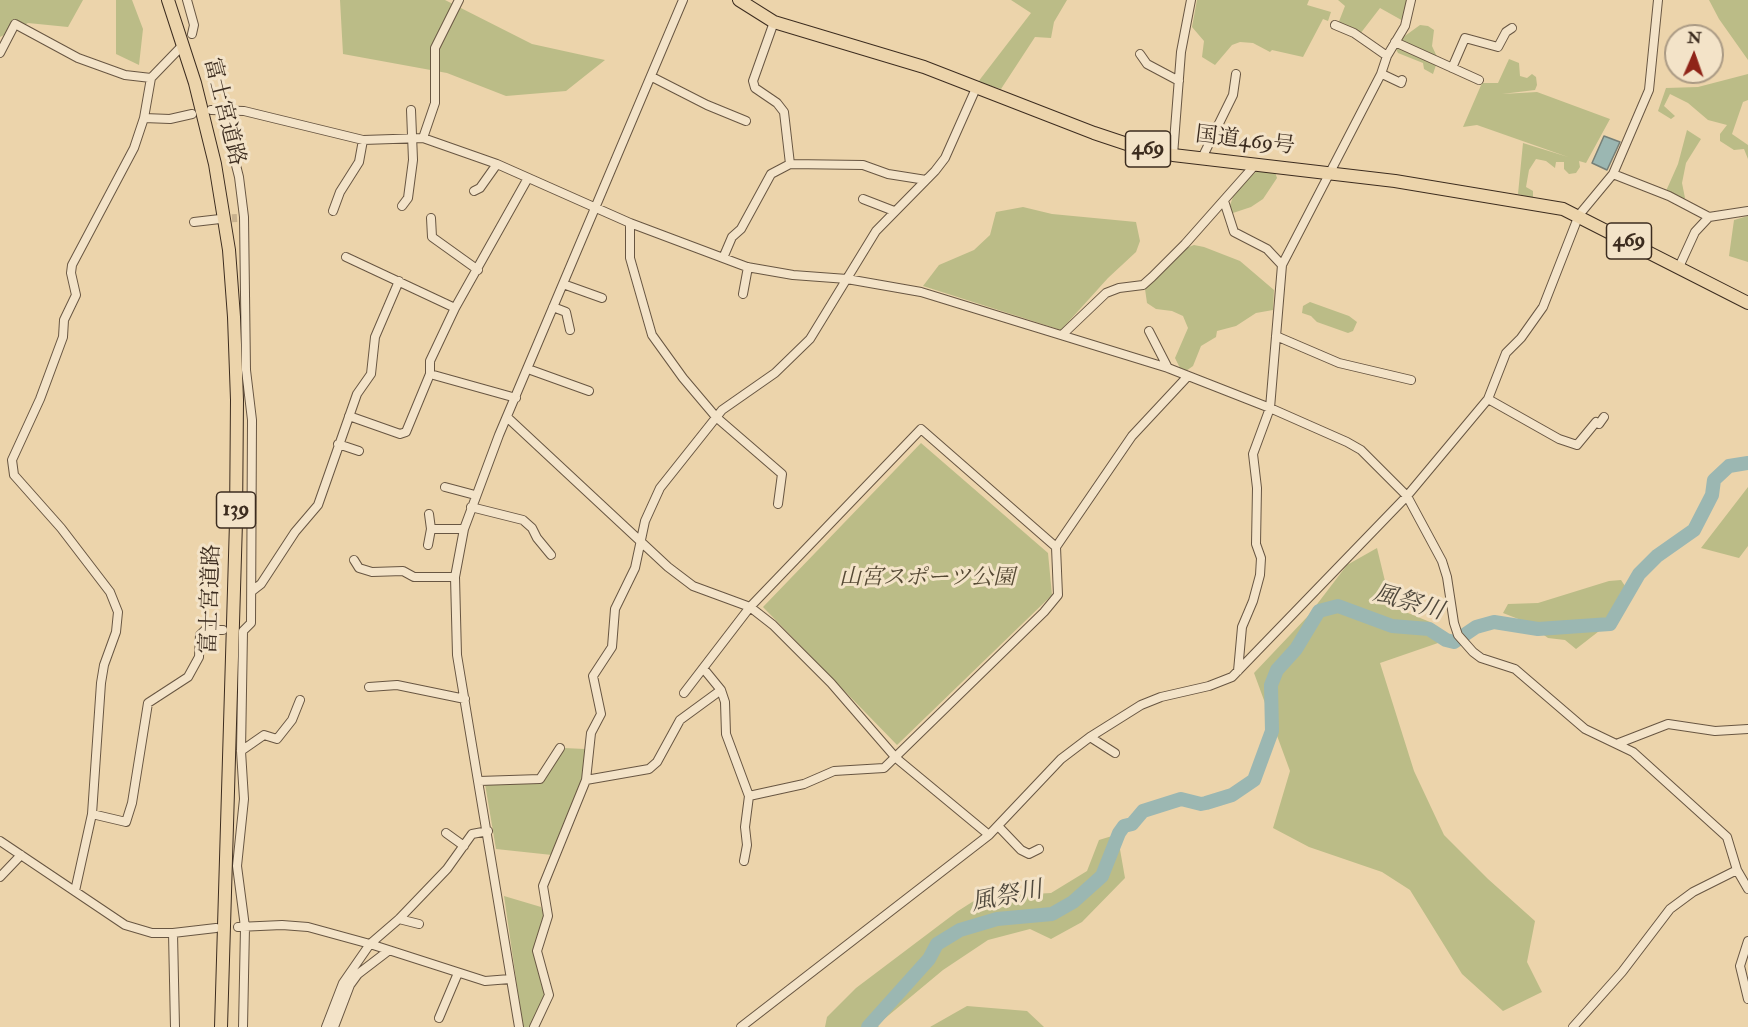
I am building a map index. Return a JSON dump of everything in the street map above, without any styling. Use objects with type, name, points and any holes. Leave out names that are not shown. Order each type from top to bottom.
[{"type":"highway","name":"富士宮道路","points":[[166,0],[179,27],[195,82],[222,204],[234,316],[236,522],[221,1027]]},
{"type":"highway","name":"国道469号","points":[[739,0],[774,22],[924,67],[1094,133],[1173,154],[1329,173],[1542,204],[1579,215],[1748,303]]},
{"type":"street","points":[[187,0],[194,25],[192,34]]},
{"type":"street","points":[[423,138],[435,103],[435,48],[459,0]]},
{"type":"street","points":[[519,1027],[457,655],[455,577],[464,529],[475,495],[683,0]]},
{"type":"street","points":[[1173,154],[1181,52],[1191,0]]},
{"type":"street","points":[[1238,672],[1242,627],[1253,601],[1260,575],[1261,558],[1256,544],[1257,488],[1253,454],[1270,408],[1282,266],[1382,74],[1387,56],[1405,26],[1411,0]]},
{"type":"street","points":[[741,1027],[999,827],[1061,759],[1090,737],[1141,705],[1161,697],[1209,686],[1238,672],[1407,496],[1454,443],[1488,399],[1506,353],[1521,338],[1543,307],[1579,215],[1613,174],[1649,90],[1658,0]]},
{"type":"street","points":[[774,22],[753,81],[755,88],[777,103],[784,112],[789,164]]},
{"type":"street","points":[[0,53],[15,24],[78,58],[125,75],[151,78]]},
{"type":"street","points":[[1335,25],[1354,33],[1387,56]]},
{"type":"street","points":[[1452,68],[1465,38],[1498,47],[1506,32],[1512,28]]},
{"type":"street","points":[[1395,42],[1479,80]]},
{"type":"street","points":[[75,891],[92,814],[100,683],[116,632],[118,612],[110,592],[61,528],[14,475],[12,460],[40,399],[63,337],[64,320],[76,295],[70,273],[72,266],[134,148],[144,118],[151,78],[180,48]]},
{"type":"street","points":[[1140,54],[1147,64],[1179,81]]},
{"type":"street","points":[[1202,158],[1233,95],[1236,74]]},
{"type":"street","points":[[1382,74],[1401,83],[1402,80]]},
{"type":"street","points":[[652,77],[707,105],[746,121]]},
{"type":"street","points":[[534,1027],[549,995],[537,951],[548,916],[543,886],[586,780],[591,734],[601,714],[593,676],[612,647],[615,609],[635,568],[645,521],[660,488],[716,417],[775,373],[810,339],[876,231],[945,158],[977,86]]},
{"type":"street","points":[[211,110],[244,111],[363,140],[423,138],[497,164],[630,223],[748,267],[793,275],[847,279],[921,292],[1168,368],[1270,408],[1361,450],[1407,496],[1442,561],[1458,635],[1481,658],[1515,669],[1528,678],[1585,729],[1619,743],[1727,837],[1737,870],[1748,889]]},
{"type":"street","points":[[222,110],[239,177],[246,370],[252,420],[251,623],[243,630],[241,751],[244,799],[237,866],[243,1027]]},
{"type":"street","points":[[402,206],[408,198],[412,160],[411,110]]},
{"type":"street","points":[[144,118],[170,119],[192,114]]},
{"type":"street","points":[[333,211],[340,192],[359,162],[363,140]]},
{"type":"street","points":[[474,191],[480,188],[497,164]]},
{"type":"street","points":[[723,258],[732,237],[741,229],[771,174],[789,164],[863,165],[888,174],[926,180]]},
{"type":"street","points":[[1062,335],[1111,290],[1143,285],[1185,244],[1255,165]]},
{"type":"street","points":[[1613,174],[1669,196],[1709,217]]},
{"type":"street","points":[[349,416],[400,434],[406,432],[430,374],[430,361],[455,309],[528,178]]},
{"type":"street","points":[[863,199],[894,211]]},
{"type":"street","points":[[1224,201],[1234,232],[1267,249],[1282,266]]},
{"type":"street","points":[[1679,267],[1695,231],[1709,217],[1748,211]]},
{"type":"street","points":[[430,218],[432,237],[478,270]]},
{"type":"street","points":[[194,222],[220,219]]},
{"type":"street","points":[[630,223],[630,258],[652,335],[682,378],[716,417],[782,474],[778,504]]},
{"type":"street","points":[[346,257],[455,309]]},
{"type":"street","points":[[743,294],[748,267]]},
{"type":"street","points":[[252,591],[261,584],[295,532],[318,505],[357,394],[371,374],[375,337],[399,281]]},
{"type":"street","points":[[563,284],[602,298]]},
{"type":"street","points":[[554,307],[566,312],[570,330]]},
{"type":"street","points":[[1149,331],[1168,368]]},
{"type":"street","points":[[1275,336],[1339,363],[1411,380]]},
{"type":"street","points":[[528,369],[589,392]]},
{"type":"street","points":[[430,374],[516,398]]},
{"type":"street","points":[[750,796],[804,784],[834,771],[884,768],[896,758],[1044,612],[1058,595],[1056,547],[1132,436],[1188,376]]},
{"type":"street","points":[[1488,399],[1559,439],[1577,445],[1596,422],[1599,424],[1604,417]]},
{"type":"street","points":[[507,418],[640,542],[693,586],[750,607],[774,626],[831,682],[896,758],[989,835]]},
{"type":"street","points":[[684,693],[750,607],[921,429],[1056,547]]},
{"type":"street","points":[[339,444],[359,451]]},
{"type":"street","points":[[445,487],[475,495]]},
{"type":"street","points":[[471,507],[523,520],[532,528],[551,555]]},
{"type":"street","points":[[428,545],[431,529],[429,514]]},
{"type":"street","points":[[431,529],[464,529]]},
{"type":"street","points":[[354,560],[359,568],[372,572],[403,571],[414,577],[455,577]]},
{"type":"street","points":[[92,814],[126,822],[132,803],[148,703],[188,677],[199,657],[200,635],[205,630],[223,630]]},
{"type":"street","points":[[703,668],[721,690],[725,702],[726,734],[750,796],[745,826],[747,845],[744,861]]},
{"type":"street","points":[[369,687],[397,685],[465,699]]},
{"type":"street","points":[[586,780],[649,769],[657,762],[680,720],[721,690]]},
{"type":"street","points":[[241,751],[264,735],[277,739],[292,720],[300,700]]},
{"type":"street","points":[[1619,743],[1668,724],[1715,731],[1748,729]]},
{"type":"street","points":[[1090,737],[1116,753]]},
{"type":"street","points":[[479,781],[540,778],[560,748]]},
{"type":"street","points":[[999,827],[1021,850],[1029,854],[1039,849]]},
{"type":"street","points":[[326,1027],[343,983],[370,944],[447,869],[472,834],[488,831]]},
{"type":"street","points":[[446,833],[464,846]]},
{"type":"street","points":[[0,841],[125,925],[152,933],[216,928]]},
{"type":"street","points":[[0,877],[21,855]]},
{"type":"street","points":[[1574,1027],[1622,972],[1670,909],[1693,892],[1737,870]]},
{"type":"street","points":[[399,918],[419,924]]},
{"type":"street","points":[[241,927],[308,927],[370,944],[485,981],[510,979]]},
{"type":"street","points":[[173,933],[175,1027]]},
{"type":"street","points":[[1748,941],[1740,966],[1748,999]]},
{"type":"street","points":[[334,1027],[350,985],[358,974],[388,951]]},
{"type":"street","points":[[439,1018],[458,973]]},
{"type":"green space","points":[[0,0],[83,0],[68,27],[28,23],[0,37]]},
{"type":"green space","points":[[116,0],[132,0],[143,29],[139,65],[116,54]]},
{"type":"green space","points":[[340,0],[445,0],[532,44],[605,60],[566,91],[506,96],[447,73],[343,54]]},
{"type":"green space","points":[[1011,0],[1067,0],[1054,22],[1051,38],[1035,37],[1001,89],[978,82],[1031,13]]},
{"type":"green space","points":[[1197,0],[1309,0],[1307,5],[1331,12],[1328,21],[1323,19],[1303,57],[1272,50],[1270,52],[1253,43],[1240,42],[1232,45],[1215,65],[1202,57],[1204,41],[1192,27]]},
{"type":"green space","points":[[1338,0],[1407,0],[1405,22],[1380,8],[1360,34],[1338,24],[1345,6]]},
{"type":"green space","points":[[1709,0],[1748,0],[1748,60],[1724,24]]},
{"type":"green space","points":[[1420,25],[1434,30],[1432,46],[1438,59],[1433,74],[1424,69],[1423,63],[1398,53],[1396,49],[1402,38]]},
{"type":"green space","points":[[1509,59],[1519,63],[1520,76],[1527,78],[1532,74],[1536,77],[1537,85],[1535,90],[1502,94],[1537,92],[1610,119],[1586,163],[1579,161],[1580,167],[1576,173],[1569,174],[1564,169],[1564,162],[1556,162],[1555,168],[1546,161],[1536,159],[1529,170],[1526,187],[1533,191],[1533,198],[1518,194],[1523,143],[1568,157],[1477,125],[1463,127],[1482,83],[1498,83]]},
{"type":"green space","points":[[1748,74],[1748,100],[1743,102],[1732,134],[1748,145],[1748,159],[1744,149],[1734,150],[1720,141],[1720,134],[1727,125],[1708,120],[1688,103],[1670,94],[1664,106],[1675,116],[1671,119],[1658,111],[1666,88],[1724,84],[1724,80]]},
{"type":"green space","points":[[1687,130],[1701,139],[1686,163],[1682,183],[1685,198],[1683,200],[1666,191],[1678,164]]},
{"type":"green space","points":[[1257,171],[1275,172],[1277,178],[1263,199],[1251,207],[1230,214],[1230,205],[1236,189]]},
{"type":"green space","points":[[1023,207],[1052,214],[1136,222],[1140,241],[1136,252],[1108,278],[1061,330],[923,286],[939,265],[974,250],[990,235],[996,212]]},
{"type":"green space","points":[[1748,216],[1748,262],[1729,256],[1734,220]]},
{"type":"green space","points":[[1194,245],[1240,261],[1274,290],[1273,310],[1256,313],[1236,326],[1217,331],[1216,337],[1201,346],[1193,366],[1186,371],[1180,368],[1175,358],[1188,328],[1183,316],[1172,311],[1156,309],[1147,303],[1145,289],[1186,248]]},
{"type":"green space","points":[[1310,302],[1349,316],[1357,322],[1353,331],[1348,333],[1317,322],[1311,316],[1302,313],[1303,306]]},
{"type":"green space","name":"山宮スポーツ公園","points":[[921,443],[1048,553],[1052,595],[897,745],[763,607]]},
{"type":"green space","points":[[1748,487],[1748,546],[1739,558],[1701,548]]},
{"type":"green space","points":[[1377,548],[1391,606],[1430,622],[1438,643],[1380,663],[1414,771],[1444,835],[1535,921],[1527,962],[1542,992],[1503,1011],[1462,974],[1410,890],[1382,872],[1309,847],[1273,828],[1290,771],[1254,673],[1308,616],[1347,565]]},
{"type":"green space","points":[[1621,580],[1625,586],[1619,595],[1621,614],[1576,649],[1565,640],[1548,638],[1526,622],[1503,613],[1508,604],[1538,603],[1609,581]]},
{"type":"green space","points":[[564,748],[585,749],[583,780],[552,855],[496,849],[485,784],[541,783]]},
{"type":"green space","points":[[1112,836],[1118,838],[1125,878],[1082,922],[1051,939],[1030,929],[988,940],[943,970],[877,1025],[879,1027],[825,1027],[827,1017],[856,988],[958,911],[980,897],[1051,893],[1087,871],[1099,840]]},
{"type":"green space","points":[[504,896],[541,907],[544,915],[533,951],[546,995],[530,1027],[523,1027]]},
{"type":"green space","points":[[967,1006],[1027,1011],[1044,1027],[930,1027]]},
{"type":"water","points":[[1604,136],[1620,142],[1607,170],[1592,163]]},
{"type":"waterway","name":"風祭川","points":[[868,1027],[929,959],[937,944],[960,930],[997,919],[1052,914],[1073,902],[1102,876],[1119,833],[1124,826],[1132,824],[1143,811],[1181,799],[1206,803],[1232,795],[1254,780],[1272,731],[1271,685],[1277,670],[1296,649],[1319,611],[1338,606],[1392,626],[1429,629],[1446,640],[1454,642],[1476,627],[1494,622],[1538,629],[1610,624],[1639,574],[1657,556],[1694,530],[1712,495],[1714,480],[1729,466],[1748,463]]},
{"type":"tunnel","points":[[220,219],[237,218]]}]
